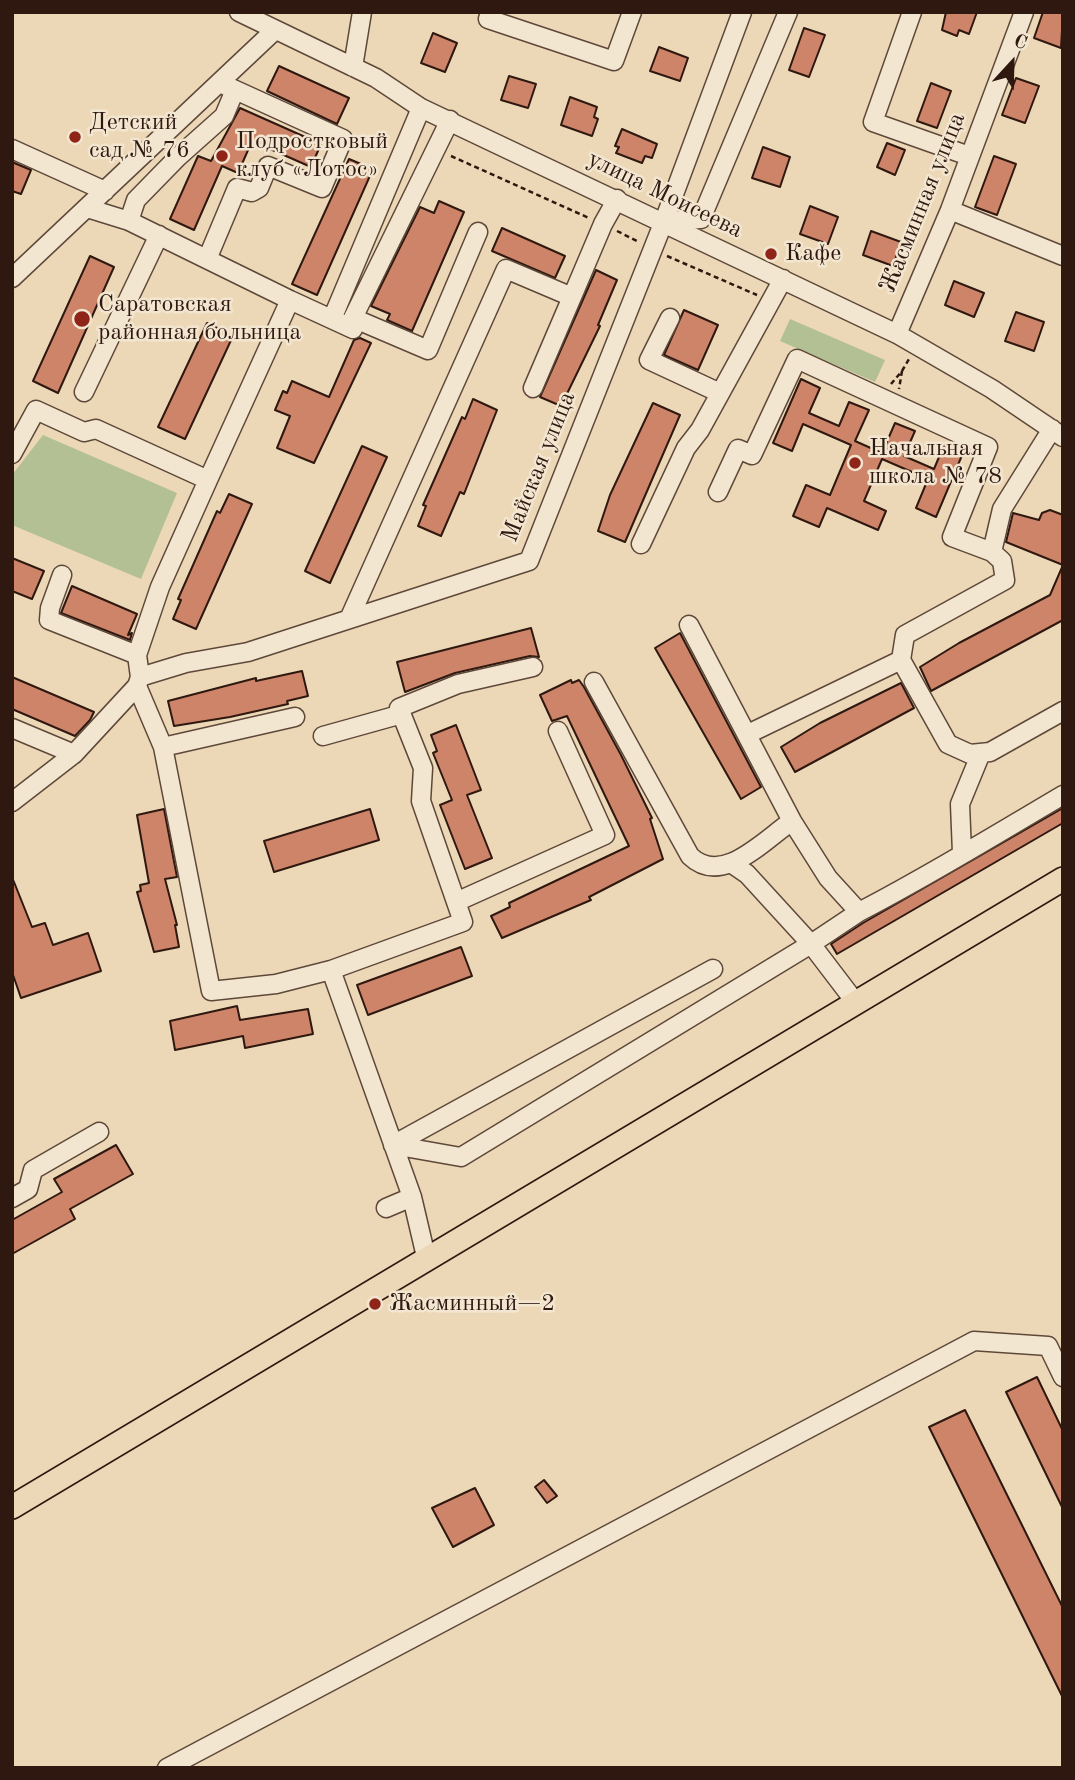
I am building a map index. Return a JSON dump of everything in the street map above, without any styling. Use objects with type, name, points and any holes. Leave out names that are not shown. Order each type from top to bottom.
[{"type":"main road","points":[[12,1507],[1063,879]]},
{"type":"street","name":"улица Моисеева","points":[[239,12],[376,78],[421,108],[664,221],[897,334],[1057,433]]},
{"type":"street","points":[[353,67],[362,12]]},
{"type":"street","points":[[490,12],[488,19],[614,61],[632,12]]},
{"type":"street","name":"Майская улица","points":[[138,681],[186,663],[248,652],[529,561],[664,221],[741,12]]},
{"type":"street","points":[[664,221],[701,219],[788,12]]},
{"type":"street","points":[[912,12],[873,122],[969,156]]},
{"type":"street","name":"Жасминная улица","points":[[897,334],[950,210],[1024,12]]},
{"type":"street","points":[[12,278],[106,191],[228,87],[275,30]]},
{"type":"street","points":[[129,221],[136,200],[178,156],[224,116],[228,87]]},
{"type":"street","points":[[208,257],[237,188],[252,192],[259,188],[268,166],[322,188],[342,139],[228,87]]},
{"type":"street","points":[[331,319],[421,108]]},
{"type":"street","points":[[87,208],[159,234],[353,329],[353,318],[450,120]]},
{"type":"street","points":[[12,149],[106,191]]},
{"type":"street","points":[[533,388],[603,224],[617,199]]},
{"type":"street","points":[[950,210],[1063,256]]},
{"type":"street","points":[[353,318],[428,350],[478,232]]},
{"type":"street","points":[[83,392],[159,234]]},
{"type":"street","points":[[350,617],[506,269],[572,297]]},
{"type":"street","points":[[641,544],[686,448],[700,430],[783,279]]},
{"type":"street","points":[[290,300],[160,587],[137,654],[138,681],[163,747],[211,991],[276,984],[331,970],[463,922],[421,801],[423,768],[399,708],[458,684],[533,667]]},
{"type":"street","points":[[670,318],[649,360],[720,393]]},
{"type":"street","points":[[718,492],[738,449],[752,455],[797,359],[988,447],[952,537],[992,552],[1002,561],[1005,580],[905,635],[901,660],[948,744],[970,754],[989,752],[1063,711]]},
{"type":"street","points":[[12,454],[36,410],[84,432],[96,429],[208,480]]},
{"type":"street","points":[[992,552],[1002,509],[1057,433]]},
{"type":"street","points":[[62,575],[50,608],[49,621],[137,654]]},
{"type":"street","points":[[690,625],[792,821],[828,878],[859,912]]},
{"type":"street","points":[[748,734],[901,660]]},
{"type":"street","points":[[12,802],[75,754],[138,681]]},
{"type":"street","points":[[594,682],[690,856],[699,864],[710,867],[732,863],[792,821]]},
{"type":"street","points":[[323,736],[402,714]]},
{"type":"street","points":[[163,747],[295,717]]},
{"type":"street","points":[[12,728],[75,754]]},
{"type":"street","points":[[456,902],[605,835],[558,731]]},
{"type":"street","points":[[961,853],[960,804],[981,753]]},
{"type":"street","points":[[393,1144],[461,1157],[859,912],[932,875],[961,853],[1063,795]]},
{"type":"street","points":[[732,863],[747,874],[811,944],[856,1003]]},
{"type":"street","points":[[393,1144],[713,969]]},
{"type":"street","points":[[331,970],[412,1197],[427,1261]]},
{"type":"street","points":[[12,1198],[28,1189],[33,1170],[99,1132]]},
{"type":"street","points":[[386,1208],[412,1197]]},
{"type":"street","points":[[167,1768],[974,1341],[1048,1346],[1063,1377]]},
{"type":"path","points":[[902,371],[909,359]]},
{"type":"green space","points":[[790,319],[885,360],[875,382],[780,341]]},
{"type":"green space","points":[[43,435],[177,493],[141,579],[12,525],[12,475]]},
{"type":"building","points":[[946,12],[977,12],[969,34],[959,30],[957,36],[942,30]]},
{"type":"building","points":[[1043,12],[1063,12],[1061,48],[1034,38]]},
{"type":"building","points":[[804,28],[825,35],[809,77],[789,70]]},
{"type":"building","points":[[433,33],[457,43],[445,72],[421,63]]},
{"type":"building","points":[[659,47],[688,58],[680,81],[650,71]]},
{"type":"building","points":[[279,66],[349,98],[337,124],[267,91]]},
{"type":"building","points":[[509,76],[536,84],[528,108],[501,100]]},
{"type":"building","points":[[1016,78],[1039,86],[1025,123],[1002,115]]},
{"type":"building","points":[[931,83],[951,91],[937,128],[917,121]]},
{"type":"building","points":[[570,97],[597,107],[594,117],[598,119],[592,136],[561,125]]},
{"type":"building","points":[[240,108],[321,144],[311,167],[252,141],[238,173],[222,166],[194,230],[170,219],[198,156],[211,161]]},
{"type":"building","points":[[622,129],[657,144],[652,158],[645,156],[642,163],[616,153],[619,147],[615,146]]},
{"type":"building","points":[[887,143],[905,150],[895,175],[877,167]]},
{"type":"building","points":[[763,147],[790,157],[780,187],[752,178]]},
{"type":"building","points":[[994,156],[1016,164],[997,215],[975,207]]},
{"type":"building","points":[[349,159],[373,169],[317,295],[292,284]]},
{"type":"building","points":[[12,162],[31,170],[21,194],[12,191]]},
{"type":"building","points":[[439,201],[464,212],[412,331],[387,320],[390,314],[371,306],[420,207],[434,213]]},
{"type":"building","points":[[810,206],[838,217],[828,244],[800,234]]},
{"type":"building","points":[[502,228],[565,256],[555,278],[492,251]]},
{"type":"building","points":[[871,231],[901,242],[893,266],[863,255]]},
{"type":"building","points":[[90,256],[114,267],[58,393],[33,381]]},
{"type":"building","points":[[596,270],[617,280],[598,325],[600,326],[561,406],[540,397]]},
{"type":"building","points":[[954,281],[984,293],[974,317],[945,305]]},
{"type":"building","points":[[684,310],[718,325],[698,370],[664,355]]},
{"type":"building","points":[[1016,312],[1044,322],[1034,351],[1005,341]]},
{"type":"building","points":[[207,323],[233,336],[185,439],[158,427]]},
{"type":"building","points":[[360,338],[371,343],[314,463],[277,448],[290,416],[275,410],[283,391],[287,393],[292,381],[329,397],[354,340]]},
{"type":"building","points":[[801,379],[820,388],[809,413],[839,426],[849,402],[869,410],[855,441],[882,453],[895,423],[915,431],[904,456],[934,469],[944,445],[963,453],[936,517],[916,508],[928,479],[882,459],[864,501],[886,511],[878,530],[827,508],[819,527],[793,516],[806,485],[830,495],[851,445],[803,424],[792,451],[773,443]]},
{"type":"building","points":[[473,399],[497,410],[464,494],[460,492],[441,536],[418,526],[426,506],[423,505],[462,417],[465,419]]},
{"type":"building","points":[[653,403],[680,415],[625,542],[598,531],[610,495]]},
{"type":"building","points":[[362,446],[387,457],[330,583],[305,571]]},
{"type":"building","points":[[229,494],[252,504],[196,629],[173,619],[181,600],[178,599],[217,511],[220,513]]},
{"type":"building","points":[[1050,510],[1063,515],[1063,565],[1006,542],[1013,513],[1039,520],[1042,513]]},
{"type":"building","points":[[12,558],[44,571],[32,599],[12,591]]},
{"type":"building","points":[[1063,565],[1063,620],[931,691],[920,667],[1050,595]]},
{"type":"building","points":[[72,586],[137,614],[128,635],[132,633],[130,640],[61,613]]},
{"type":"building","points":[[531,628],[539,657],[530,656],[455,673],[405,692],[397,662]]},
{"type":"building","points":[[680,633],[761,787],[741,799],[655,648]]},
{"type":"building","points":[[302,671],[308,696],[287,701],[288,704],[230,717],[174,726],[168,701],[256,678],[256,681]]},
{"type":"building","points":[[12,677],[94,712],[75,736],[12,709]]},
{"type":"building","points":[[571,680],[572,683],[579,680],[584,687],[621,755],[652,818],[650,819],[663,859],[589,897],[591,900],[502,938],[491,916],[510,907],[509,903],[629,846],[567,716],[552,721],[540,695]]},
{"type":"building","points":[[901,683],[914,708],[795,772],[781,747],[820,723]]},
{"type":"building","points":[[456,725],[481,790],[467,795],[492,858],[465,869],[440,805],[452,800],[433,753],[437,751],[431,735]]},
{"type":"building","points":[[1063,808],[1063,823],[837,954],[831,944],[863,923]]},
{"type":"building","points":[[164,809],[177,877],[165,879],[177,925],[179,947],[154,952],[137,892],[141,891],[140,885],[149,883],[137,815]]},
{"type":"building","points":[[370,809],[379,840],[274,872],[264,841]]},
{"type":"building","points":[[12,877],[32,927],[45,923],[53,945],[88,933],[101,971],[21,998],[12,972]]},
{"type":"building","points":[[461,947],[472,976],[368,1015],[357,985]]},
{"type":"building","points":[[237,1006],[240,1020],[308,1009],[313,1034],[245,1048],[243,1036],[175,1050],[170,1021]]},
{"type":"building","points":[[116,1145],[133,1174],[70,1209],[75,1219],[12,1254],[12,1220],[62,1192],[54,1179]]},
{"type":"building","points":[[1037,1377],[1063,1431],[1063,1509],[1006,1392]]},
{"type":"building","points":[[965,1410],[1063,1608],[1063,1698],[929,1427]]},
{"type":"building","points":[[544,1480],[557,1496],[547,1503],[535,1487]]},
{"type":"building","points":[[475,1488],[494,1525],[453,1547],[432,1508]]},
{"type":"place","name":"Детский сад № 76","points":[[75,137]]},
{"type":"place","name":"Подростковый клуб «Лотос»","points":[[222,156]]},
{"type":"place","name":"Кафе","points":[[771,254]]},
{"type":"place","name":"Саратовская районная больница","points":[[82,319]]},
{"type":"place","name":"Начальная школа № 78","points":[[855,463]]},
{"type":"place","name":"Жасминный—2","points":[[375,1304]]}]
